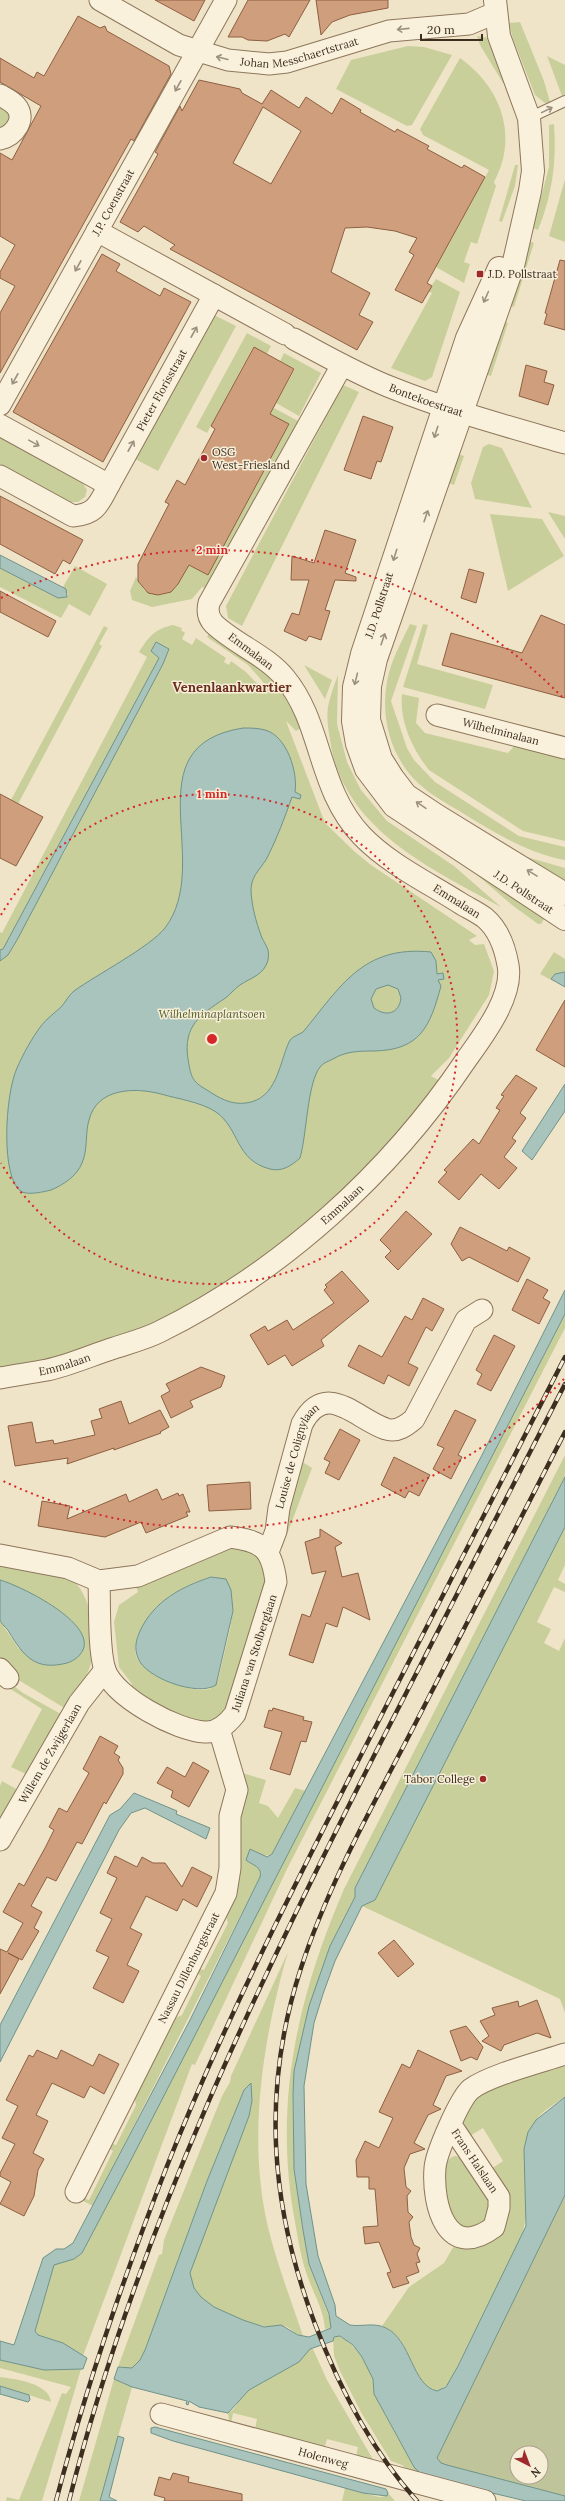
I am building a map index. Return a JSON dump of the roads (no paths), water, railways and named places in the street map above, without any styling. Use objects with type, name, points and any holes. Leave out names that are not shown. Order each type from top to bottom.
[{"type":"street","name":"Johan Messchaertstraat","points":[[100,0],[179,45],[197,52],[228,60],[269,64],[287,62],[389,31],[469,24],[495,6]]},
{"type":"street","name":"J.P. Coenstraat","points":[[0,405],[226,0]]},
{"type":"street","name":"J.D. Pollstraat","points":[[495,6],[499,36],[529,118],[533,171],[513,266],[453,410],[362,654],[354,687],[353,721],[366,769],[394,806],[565,919]]},
{"type":"street","points":[[0,95],[16,106],[20,115],[15,131],[11,135],[0,139]]},
{"type":"street","name":"Bontekoestraat","points":[[97,232],[342,365],[389,386],[453,410],[565,443]]},
{"type":"street","name":"Pieter Florisstraat","points":[[0,476],[73,516],[86,515],[96,509],[214,295]]},
{"type":"street","name":"Emmalaan","points":[[0,1378],[49,1370],[156,1333],[226,1296],[262,1270],[343,1204],[416,1127],[456,1075],[487,1030],[502,1002],[508,984],[509,967],[498,934],[485,918],[390,859],[362,837],[348,820],[332,794],[304,708],[285,678],[270,664],[213,623],[207,612],[209,603],[342,365]]},
{"type":"street","name":"J.D. Pollstraat","points":[[453,410],[376,659],[370,686],[369,720],[381,759],[406,794],[565,894]]},
{"type":"street","points":[[0,425],[109,485]]},
{"type":"street","name":"Wilhelminalaan","points":[[438,716],[565,748]]},
{"type":"street","name":"Louise de Colignylaan","points":[[268,1552],[276,1531],[279,1508],[302,1424],[309,1412],[319,1405],[332,1403],[345,1407],[387,1430],[406,1426],[414,1419],[466,1320],[482,1310]]},
{"type":"street","points":[[0,1555],[68,1568],[99,1581],[138,1576],[230,1537],[248,1539],[259,1544],[268,1552]]},
{"type":"street","name":"Juliana van Stolberglaan","points":[[219,1729],[235,1714],[276,1582],[274,1566],[268,1552]]},
{"type":"street","points":[[99,1581],[102,1655],[105,1670],[112,1684],[122,1694],[161,1717],[205,1732],[219,1729]]},
{"type":"street","name":"Willem de Zwijgerlaan","points":[[0,1840],[79,1703],[105,1670]]},
{"type":"street","name":"Nassau Dillenburgstraat","points":[[76,2192],[226,1893],[230,1868],[230,1816],[237,1790],[219,1729]]},
{"type":"street","name":"Frans Halslaan","points":[[451,2125],[499,2197],[499,2208],[494,2227],[474,2237],[457,2236],[450,2232],[439,2214],[434,2168],[437,2156],[463,2096],[480,2084],[565,2054]]},
{"type":"street","name":"Holenweg","points":[[161,2414],[486,2501]]},
{"type":"lane","points":[[529,118],[565,101]]},
{"type":"water","points":[[0,555],[66,589],[67,597],[58,598],[0,568]]},
{"type":"water","points":[[156,642],[169,649],[163,664],[17,940],[8,955],[0,961],[0,950],[3,949],[159,658],[151,651]]},
{"type":"water","points":[[243,728],[262,729],[273,734],[285,747],[293,765],[295,775],[295,792],[301,795],[300,799],[292,797],[281,827],[266,860],[253,879],[251,888],[254,913],[262,938],[268,950],[268,960],[261,972],[244,982],[208,1010],[195,1023],[188,1038],[187,1048],[190,1070],[195,1081],[216,1096],[230,1102],[246,1103],[256,1100],[264,1095],[271,1088],[291,1039],[303,1032],[329,999],[356,972],[371,962],[388,955],[408,952],[431,952],[436,961],[437,974],[443,973],[444,979],[438,980],[441,986],[432,1013],[421,1033],[413,1041],[403,1046],[390,1050],[358,1051],[348,1053],[326,1062],[320,1067],[312,1085],[300,1158],[286,1168],[278,1170],[270,1169],[259,1165],[250,1159],[224,1119],[210,1109],[196,1103],[161,1094],[128,1091],[118,1092],[108,1096],[100,1101],[93,1109],[88,1125],[84,1158],[80,1168],[73,1176],[65,1183],[51,1190],[33,1193],[22,1192],[15,1184],[10,1171],[7,1135],[10,1097],[17,1068],[28,1046],[41,1026],[62,1006],[72,993],[148,944],[165,928],[178,901],[182,871],[180,810],[182,782],[190,758],[209,739]],"holes":[[[388,985],[398,989],[401,998],[398,1008],[395,1011],[387,1013],[374,1008],[371,999],[376,989]]]},
{"type":"water","points":[[565,972],[565,987],[551,979],[555,974]]},
{"type":"water","points":[[565,1084],[565,1111],[532,1160],[522,1151]]},
{"type":"water","points":[[565,1290],[565,1314],[132,2158],[82,2253],[74,2259],[54,2265],[35,2331],[38,2335],[63,2343],[87,2358],[83,2369],[44,2370],[0,2360],[0,2341],[14,2345],[43,2258],[56,2249],[64,2249],[73,2243],[190,2020],[260,1877],[260,1871],[246,1860],[250,1849],[267,1857],[272,1854],[482,1455]]},
{"type":"water","points":[[565,1477],[565,1527],[375,1900],[362,1906],[335,1961],[314,2023],[304,2086],[306,2184],[318,2256],[335,2305],[336,2316],[350,2325],[377,2325],[386,2328],[401,2342],[422,2381],[437,2391],[446,2387],[458,2366],[526,2226],[524,2149],[528,2132],[536,2120],[565,2097],[565,2195],[437,2458],[441,2463],[447,2465],[509,2481],[509,2485],[523,2485],[565,2496],[565,2501],[526,2501],[433,2479],[421,2474],[414,2467],[374,2394],[373,2379],[362,2357],[353,2345],[340,2336],[334,2337],[333,2341],[310,2349],[299,2362],[249,2390],[228,2413],[199,2407],[189,2401],[188,2405],[186,2404],[187,2401],[132,2387],[114,2379],[118,2367],[132,2368],[140,2360],[145,2350],[207,2181],[244,2090],[251,2083],[252,2101],[249,2116],[190,2273],[194,2288],[201,2297],[214,2307],[243,2320],[264,2327],[281,2325],[298,2335],[309,2337],[331,2328],[329,2314],[309,2264],[294,2169],[294,2071],[309,2006],[330,1946],[355,1897],[355,1888]]},
{"type":"water","points":[[211,1577],[226,1579],[231,1590],[233,1611],[216,1685],[208,1688],[197,1689],[173,1684],[151,1672],[143,1665],[138,1658],[136,1651],[137,1638],[146,1620],[161,1603],[189,1585]]},
{"type":"water","points":[[0,1580],[23,1589],[66,1616],[76,1626],[83,1637],[84,1647],[80,1655],[67,1663],[47,1665],[32,1660],[26,1655],[20,1649],[0,1620]]},
{"type":"water","points":[[134,1793],[177,1811],[176,1814],[210,1828],[206,1839],[145,1808],[131,1813],[119,1830],[0,2062],[0,2025],[110,1815],[120,1809]]},
{"type":"water","points":[[0,2386],[29,2395],[30,2400],[28,2402],[0,2394]]},
{"type":"water","points":[[155,2427],[386,2489],[388,2493],[387,2496],[363,2493],[173,2441],[151,2433],[151,2428]]},
{"type":"water","points":[[118,2436],[124,2438],[109,2497],[117,2501],[100,2501]]},
{"type":"railway","points":[[56,2501],[80,2416],[121,2290],[167,2166],[210,2063],[307,1861],[565,1357]]},
{"type":"railway","points":[[69,2501],[97,2401],[129,2303],[165,2207],[204,2112],[246,2018],[335,1832],[565,1384]]},
{"type":"railway","points":[[417,2501],[385,2461],[371,2440],[346,2395],[324,2348],[300,2280],[288,2236],[280,2192],[276,2148],[276,2103],[280,2058],[288,2013],[301,1968],[337,1877],[366,1817],[565,1432]]},
{"type":"place","name":"J.D. Pollstraat","points":[[480,274]]},
{"type":"place","name":"OSG West-Friesland","points":[[204,458]]},
{"type":"place","name":"Tabor College","points":[[483,1779]]},
{"type":"district","name":"Venenlaankwartier","points":[[232,687]]},
{"type":"park label","name":"Wilhelminaplantsoen","points":[[212,1014]]}]
